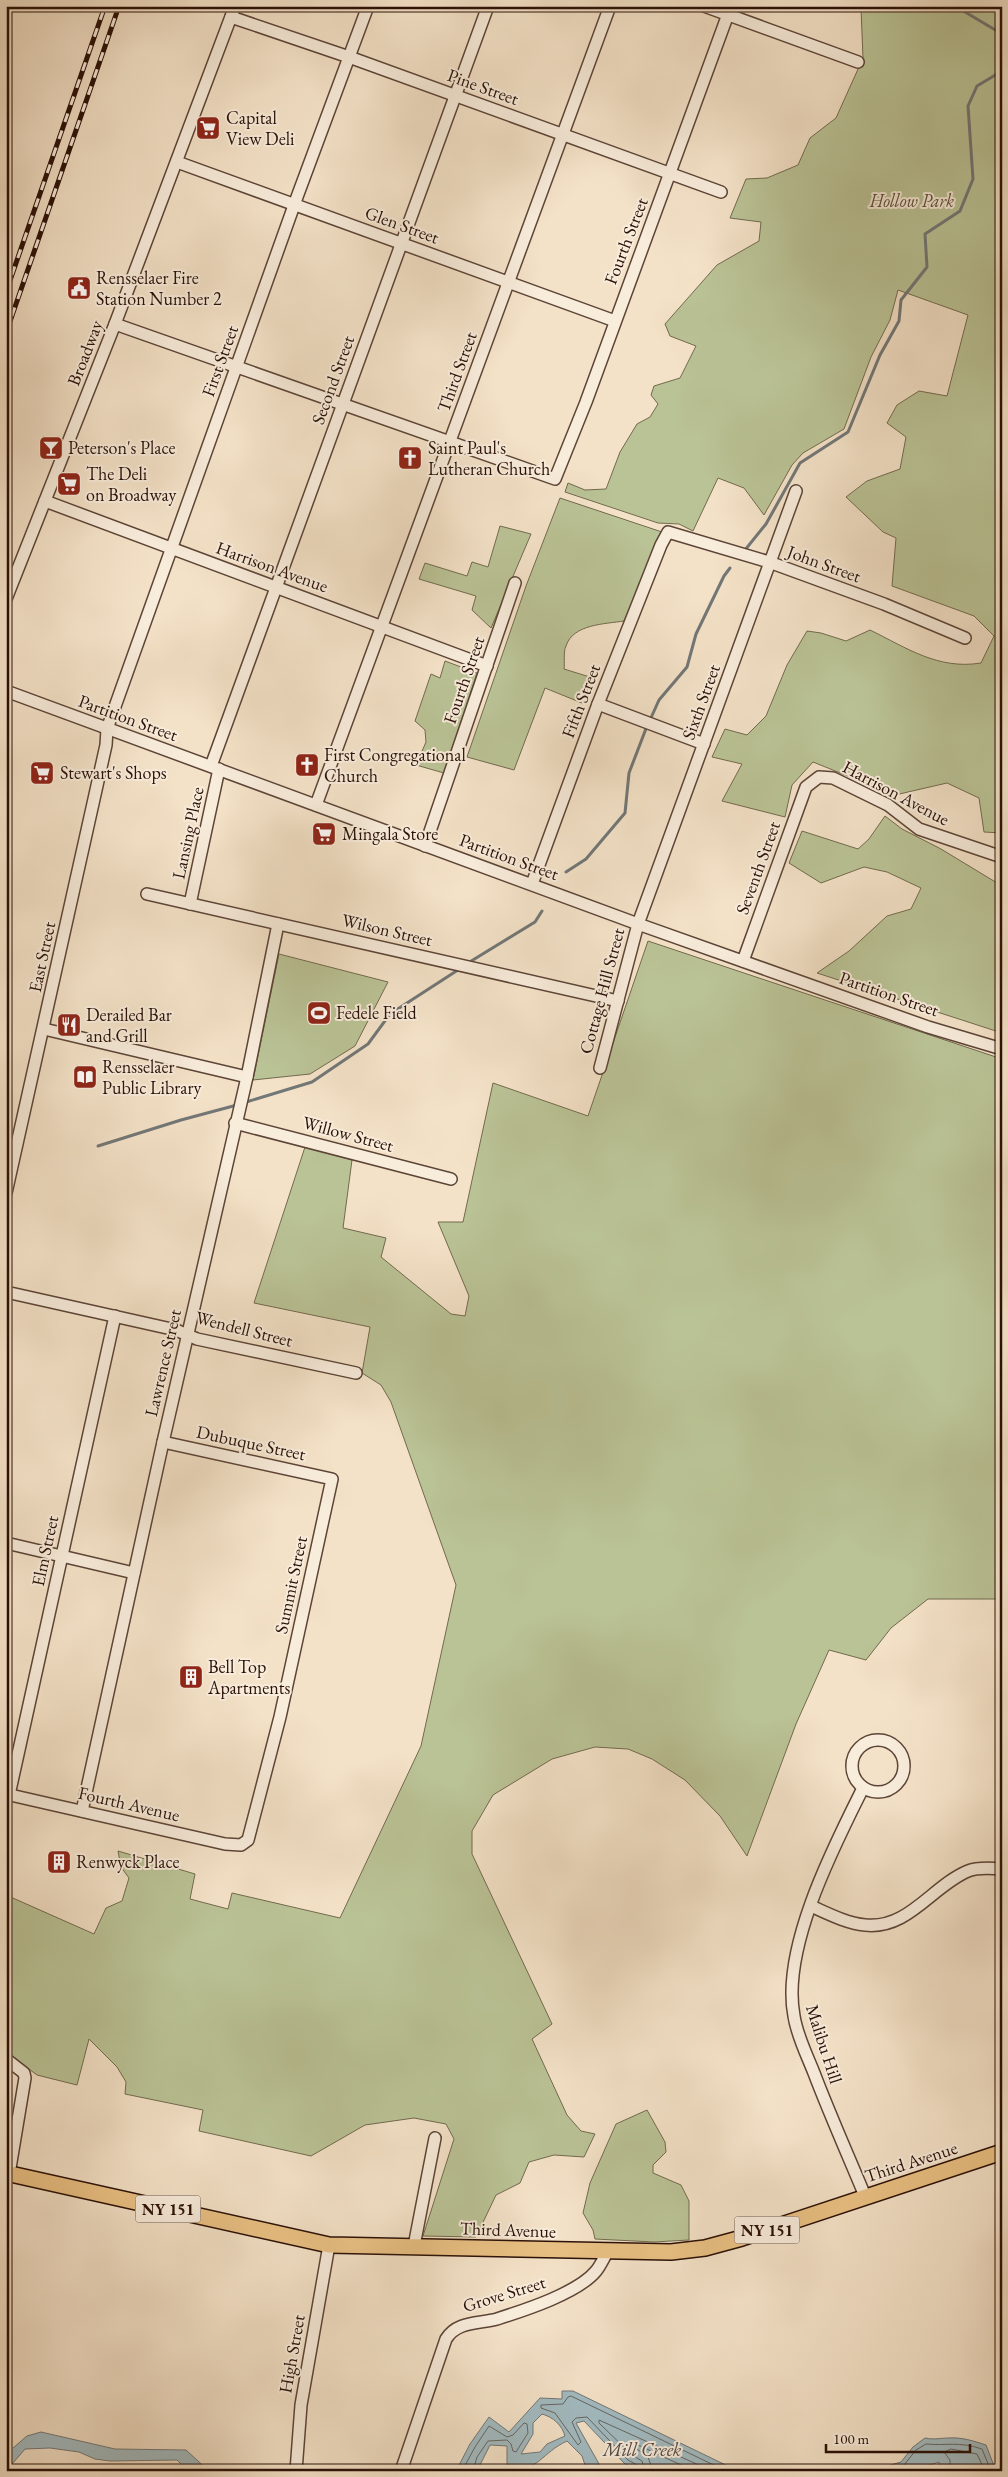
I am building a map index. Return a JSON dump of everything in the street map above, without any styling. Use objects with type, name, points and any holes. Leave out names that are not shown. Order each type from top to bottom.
[{"type":"main road","name":"Third Avenue","points":[[8,2173],[329,2245],[671,2252],[705,2248],[791,2223],[865,2196],[1002,2152]]},
{"type":"street","name":"First Street","points":[[107,728],[294,205],[368,6]]},
{"type":"street","name":"Second Street","points":[[215,768],[276,587],[457,96],[488,6]]},
{"type":"street","name":"Third Street","points":[[316,805],[610,6]]},
{"type":"street","points":[[704,6],[729,11],[858,62]]},
{"type":"street","name":"Fourth Street","points":[[450,442],[555,479],[586,402],[729,11]]},
{"type":"street","name":"Pine Street","points":[[233,12],[350,57],[722,192]]},
{"type":"street","name":"Broadway","points":[[6,599],[115,324],[233,12]]},
{"type":"street","name":"Glen Street","points":[[177,162],[615,321]]},
{"type":"street","points":[[115,324],[450,442]]},
{"type":"street","name":"Sixth Street","points":[[638,924],[796,491]]},
{"type":"street","name":"Harrison Avenue","points":[[45,501],[487,666]]},
{"type":"street","name":"John Street","points":[[668,532],[769,562],[884,604],[965,638]]},
{"type":"street","name":"Fifth Street","points":[[532,884],[598,704],[661,545],[668,532]]},
{"type":"street","name":"Fourth Street","points":[[425,846],[515,583]]},
{"type":"street","name":"Partition Street","points":[[6,691],[638,924],[928,1027],[1002,1049]]},
{"type":"street","points":[[598,704],[704,744]]},
{"type":"street","name":"East Street","points":[[6,1193],[104,754],[107,728]]},
{"type":"street","name":"Lansing Place","points":[[190,904],[215,768]]},
{"type":"street","name":"Harrison Avenue","points":[[806,787],[819,776],[833,778],[888,805],[919,829],[1002,857]]},
{"type":"street","name":"Seventh Street","points":[[744,961],[806,787]]},
{"type":"street","name":"Wilson Street","points":[[147,894],[618,1001]]},
{"type":"street","name":"Lawrence Street","points":[[82,1811],[162,1442],[241,1100],[278,924]]},
{"type":"street","name":"Cottage Hill Street","points":[[600,1068],[638,924]]},
{"type":"street","points":[[44,1029],[246,1077]]},
{"type":"street","name":"Willow Street","points":[[236,1119],[451,1180]]},
{"type":"street","name":"Wendell Street","points":[[6,1292],[176,1330],[197,1339],[356,1373]]},
{"type":"street","name":"Elm Street","points":[[7,1794],[115,1316]]},
{"type":"street","name":"Dubuque Street","points":[[162,1442],[332,1479]]},
{"type":"street","name":"Summit Street","points":[[245,1843],[252,1829],[280,1717],[332,1479]]},
{"type":"street","points":[[6,1543],[134,1573]]},
{"type":"street","points":[[874,1739],[892,1743],[898,1748],[904,1764],[900,1780],[895,1786],[879,1792],[863,1788],[852,1773],[853,1755],[858,1748],[874,1739]]},
{"type":"street","name":"Malibu Hill","points":[[863,1788],[839,1836],[797,1945],[792,1969],[791,1992],[794,2016],[828,2107],[865,2196]]},
{"type":"street","name":"Fourth Avenue","points":[[7,1794],[224,1844],[245,1843]]},
{"type":"street","points":[[811,1906],[850,1922],[867,1925],[885,1924],[901,1918],[969,1870],[1002,1869]]},
{"type":"street","points":[[6,2059],[24,2073],[25,2078],[8,2173]]},
{"type":"street","points":[[414,2246],[435,2138]]},
{"type":"street","name":"High Street","points":[[296,2471],[301,2405],[329,2245]]},
{"type":"street","name":"Grove Street","points":[[401,2471],[446,2339],[451,2331],[458,2326],[497,2319],[577,2287],[597,2270],[608,2250]]},
{"type":"green space","name":"Hollow Park","points":[[856,6],[1002,6],[1002,833],[984,832],[979,798],[947,783],[895,795],[813,762],[792,785],[785,817],[722,801],[742,764],[712,757],[725,729],[747,735],[766,716],[787,665],[807,631],[821,633],[846,641],[870,630],[923,656],[951,663],[981,663],[994,636],[974,616],[892,586],[896,538],[883,532],[846,497],[867,481],[900,469],[906,437],[887,423],[897,405],[919,391],[947,396],[968,315],[898,290],[890,320],[871,357],[844,429],[803,453],[792,465],[764,515],[744,488],[718,478],[693,531],[679,524],[658,523],[565,492],[568,483],[585,490],[606,489],[620,452],[637,424],[650,417],[658,404],[651,395],[654,386],[680,378],[696,346],[670,336],[665,324],[717,265],[759,241],[761,222],[730,218],[746,179],[767,178],[798,165],[810,138],[836,118],[863,58],[861,8]]},
{"type":"green space","points":[[560,498],[662,532],[624,621],[599,624],[582,629],[575,633],[566,646],[564,669],[593,678],[582,703],[545,688],[514,770],[467,757],[526,586]]},
{"type":"green space","points":[[500,526],[531,534],[491,628],[472,610],[476,596],[419,579],[425,563],[467,576],[472,562],[488,567]]},
{"type":"green space","points":[[445,661],[477,673],[444,773],[416,765],[426,742],[425,730],[415,721],[431,674],[440,678]]},
{"type":"green space","points":[[885,816],[902,829],[941,849],[1002,886],[1002,1033],[817,973],[849,951],[887,916],[911,909],[921,888],[887,872],[864,867],[821,883],[789,863],[802,831],[858,849],[869,839]]},
{"type":"green space","points":[[648,941],[1002,1059],[1002,1599],[928,1599],[891,1628],[866,1660],[829,1650],[796,1724],[747,1856],[720,1816],[685,1780],[652,1759],[628,1749],[595,1747],[552,1759],[493,1795],[472,1831],[472,1854],[552,2024],[532,2039],[567,2115],[581,2131],[595,2134],[584,2157],[554,2155],[529,2162],[520,2183],[496,2195],[476,2237],[423,2236],[454,2139],[446,2124],[414,2118],[365,2125],[311,2156],[199,2131],[203,2110],[125,2094],[126,2082],[117,2067],[89,2039],[77,2085],[37,2075],[6,2052],[6,1895],[94,1934],[106,1908],[122,1901],[129,1878],[121,1867],[118,1851],[195,1874],[190,1899],[228,1909],[232,1893],[340,1918],[421,1746],[456,1585],[391,1402],[381,1385],[362,1373],[370,1327],[254,1303],[305,1147],[352,1160],[343,1228],[386,1238],[381,1257],[451,1314],[465,1316],[469,1296],[438,1222],[463,1222],[493,1083],[588,1116]]},
{"type":"green space","name":"Fedele Field","points":[[279,954],[388,982],[355,1046],[310,1074],[253,1080]]},
{"type":"green space","points":[[647,2110],[665,2142],[666,2152],[653,2165],[653,2173],[681,2185],[689,2201],[689,2240],[654,2242],[595,2239],[593,2230],[583,2213],[590,2183],[616,2124]]},
{"type":"water","name":"Mill Creek","points":[[562,2391],[573,2391],[738,2471],[638,2471],[625,2464],[584,2421],[576,2423],[603,2471],[587,2471],[582,2456],[567,2441],[534,2465],[507,2471],[507,2446],[490,2445],[477,2471],[456,2471],[470,2444],[489,2417],[509,2432],[540,2398],[562,2399]],"holes":[[[542,2414],[559,2425],[565,2436],[547,2444],[540,2452],[521,2454],[533,2434],[533,2423]]]},
{"type":"water","points":[[41,2432],[115,2449],[186,2450],[209,2471],[188,2471],[177,2460],[110,2461],[95,2459],[79,2452],[50,2448],[25,2449],[6,2471],[6,2454],[27,2436]]},
{"type":"water","points":[[925,2438],[958,2438],[986,2445],[996,2471],[939,2471],[939,2462],[912,2471],[870,2471],[901,2462],[913,2447]]},
{"type":"waterway","points":[[955,6],[997,31],[1002,46]]},
{"type":"waterway","points":[[745,550],[766,524],[800,463],[848,432],[880,355],[899,321],[901,300],[927,267],[925,234],[960,211],[973,179],[968,106],[977,86],[1002,71]]},
{"type":"waterway","points":[[650,720],[659,700],[687,667],[696,634],[724,576],[730,568]]},
{"type":"waterway","points":[[566,872],[586,859],[625,813],[629,773],[647,726]]},
{"type":"waterway","points":[[468,963],[535,922],[542,911]]},
{"type":"waterway","points":[[243,1103],[312,1082],[368,1044],[390,1014],[461,968]]},
{"type":"waterway","points":[[98,1146],[237,1105]]},
{"type":"railway","points":[[6,292],[105,6]]},
{"type":"railway","points":[[6,333],[119,6]]},
{"type":"place","name":"Capital View Deli","points":[[208,128]]},
{"type":"place","name":"Rensselaer Fire Station Number 2","points":[[79,288]]},
{"type":"place","name":"Peterson's Place","points":[[51,448]]},
{"type":"place","name":"Saint Paul's Lutheran Church","points":[[410,458]]},
{"type":"place","name":"The Deli on Broadway","points":[[69,484]]},
{"type":"place","name":"First Congregational Church","points":[[307,765]]},
{"type":"place","name":"Stewart's Shops","points":[[42,773]]},
{"type":"place","name":"Mingala Store","points":[[324,834]]},
{"type":"place","name":"Fedele Field","points":[[319,1013]]},
{"type":"place","name":"Derailed Bar and Grill","points":[[69,1025]]},
{"type":"place","name":"Rensselaer Public Library","points":[[85,1077]]},
{"type":"place","name":"Bell Top Apartments","points":[[191,1677]]},
{"type":"place","name":"Renwyck Place","points":[[59,1862]]}]
